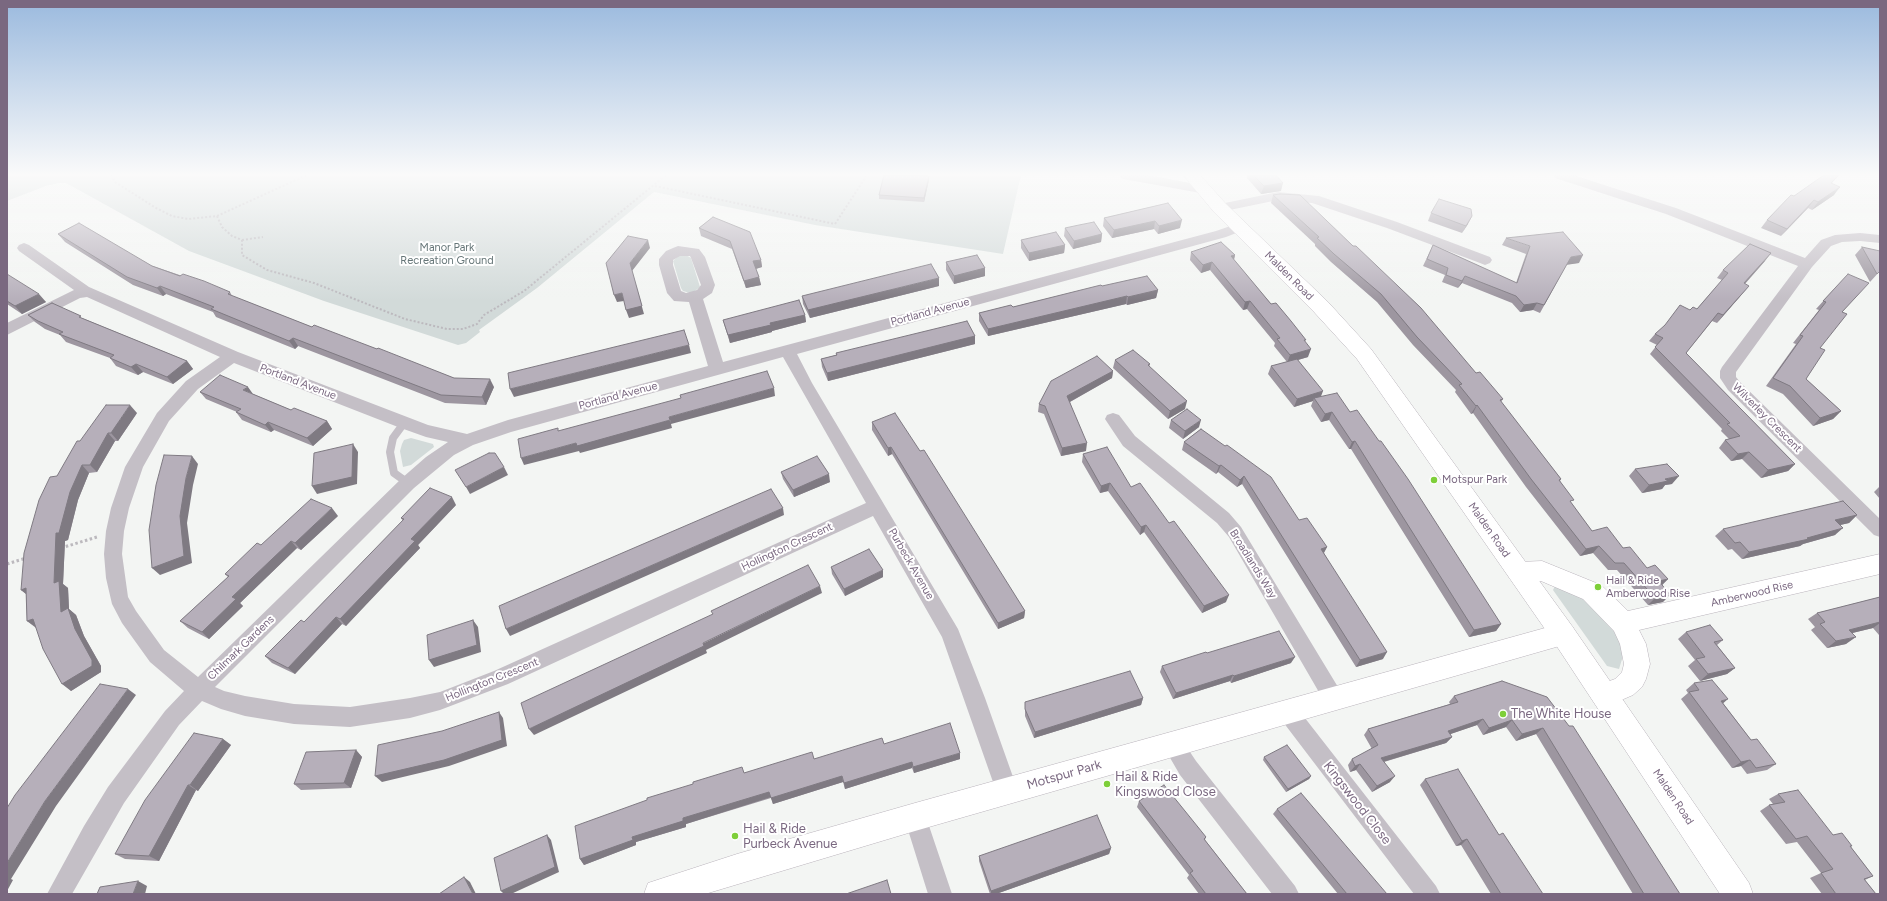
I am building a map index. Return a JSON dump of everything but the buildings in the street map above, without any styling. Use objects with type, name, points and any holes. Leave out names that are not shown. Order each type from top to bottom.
[{"type":"street","name":"Malden Road","points":[[1229,217],[1310,296],[1364,354],[1563,634],[1738,894]]},
{"type":"street","points":[[1368,217],[1485,260]]},
{"type":"street","points":[[1687,217],[1807,264]]},
{"type":"street","name":"Portland Avenue","points":[[24,248],[83,289],[83,292],[94,295],[232,356],[404,423],[426,431],[467,440],[508,426],[1213,236],[1239,227]]},
{"type":"street","name":"Wilverley Crescent","points":[[1880,239],[1860,237],[1840,238],[1826,243],[1807,264],[1728,371],[1728,378],[1734,386],[1880,530]]},
{"type":"street","points":[[7,330],[70,297],[83,292]]},
{"type":"street","points":[[695,297],[718,369]]},
{"type":"street","name":"Purbeck Avenue","points":[[788,350],[805,384],[951,635],[975,698],[1007,791]]},
{"type":"street","name":"Hollington Crescent","points":[[232,356],[192,385],[163,417],[134,467],[120,508],[115,531],[114,554],[115,578],[119,598],[129,617],[157,656],[182,678],[199,689],[222,700],[245,706],[268,711],[322,717],[350,717],[379,714],[440,701],[501,678],[877,506]]},
{"type":"street","name":"Broadlands Way","points":[[1113,419],[1129,441],[1223,518],[1235,532],[1334,699]]},
{"type":"street","name":"Chilmark Gardens","points":[[59,894],[92,834],[120,788],[172,718],[199,689],[408,483],[432,462],[467,440]]},
{"type":"street","name":"Amberwood Rise","points":[[1624,623],[1880,564]]},
{"type":"street","points":[[1519,572],[1542,571],[1592,592],[1624,623],[1633,644],[1637,664],[1633,679],[1624,687],[1605,695]]},
{"type":"street","name":"Motspur Park","points":[[659,894],[737,869],[915,817],[1563,634]]},
{"type":"street","name":"Kingswood Close","points":[[1287,711],[1428,894]]},
{"type":"street","points":[[1173,744],[1188,768],[1287,894]]},
{"type":"street","points":[[915,817],[940,894]]},
{"type":"lane","points":[[404,423],[393,438],[390,452],[391,464],[394,473],[408,483]]},
{"type":"path","points":[[178,217],[188,219],[207,217]]},
{"type":"path","points":[[217,217],[222,227],[232,236],[242,240],[264,237]]},
{"type":"path","points":[[242,240],[242,256],[267,270],[314,283],[405,319],[447,330],[462,329],[477,324],[484,315],[524,291],[616,217]]},
{"type":"path","points":[[802,217],[835,224],[840,217]]},
{"type":"path","points":[[60,548],[115,531]]},
{"type":"path","points":[[7,564],[30,557]]},
{"type":"green space","name":"Manor Park Recreation Ground","points":[[128,217],[623,217],[537,288],[479,330],[480,332],[466,343],[458,345],[324,301],[189,251]]},
{"type":"green space","points":[[776,217],[1011,217],[1003,254],[815,225]]},
{"type":"green space","points":[[686,255],[691,258],[700,287],[690,293],[683,291],[681,288],[673,261],[678,256]]},
{"type":"green space","points":[[411,438],[433,444],[434,447],[411,465],[403,467],[400,451],[404,440]]},
{"type":"green space","points":[[1555,586],[1591,600],[1620,638],[1623,656],[1619,669],[1607,666],[1553,590]]},
{"type":"place","name":"Motspur Park","points":[[1434,480]]},
{"type":"place","name":"Hail & Ride Amberwood Rise","points":[[1598,587]]},
{"type":"place","name":"The White House","points":[[1503,714]]},
{"type":"place","name":"Hail & Ride Kingswood Close","points":[[1107,784]]},
{"type":"place","name":"Hail & Ride Purbeck Avenue","points":[[735,836]]}]
